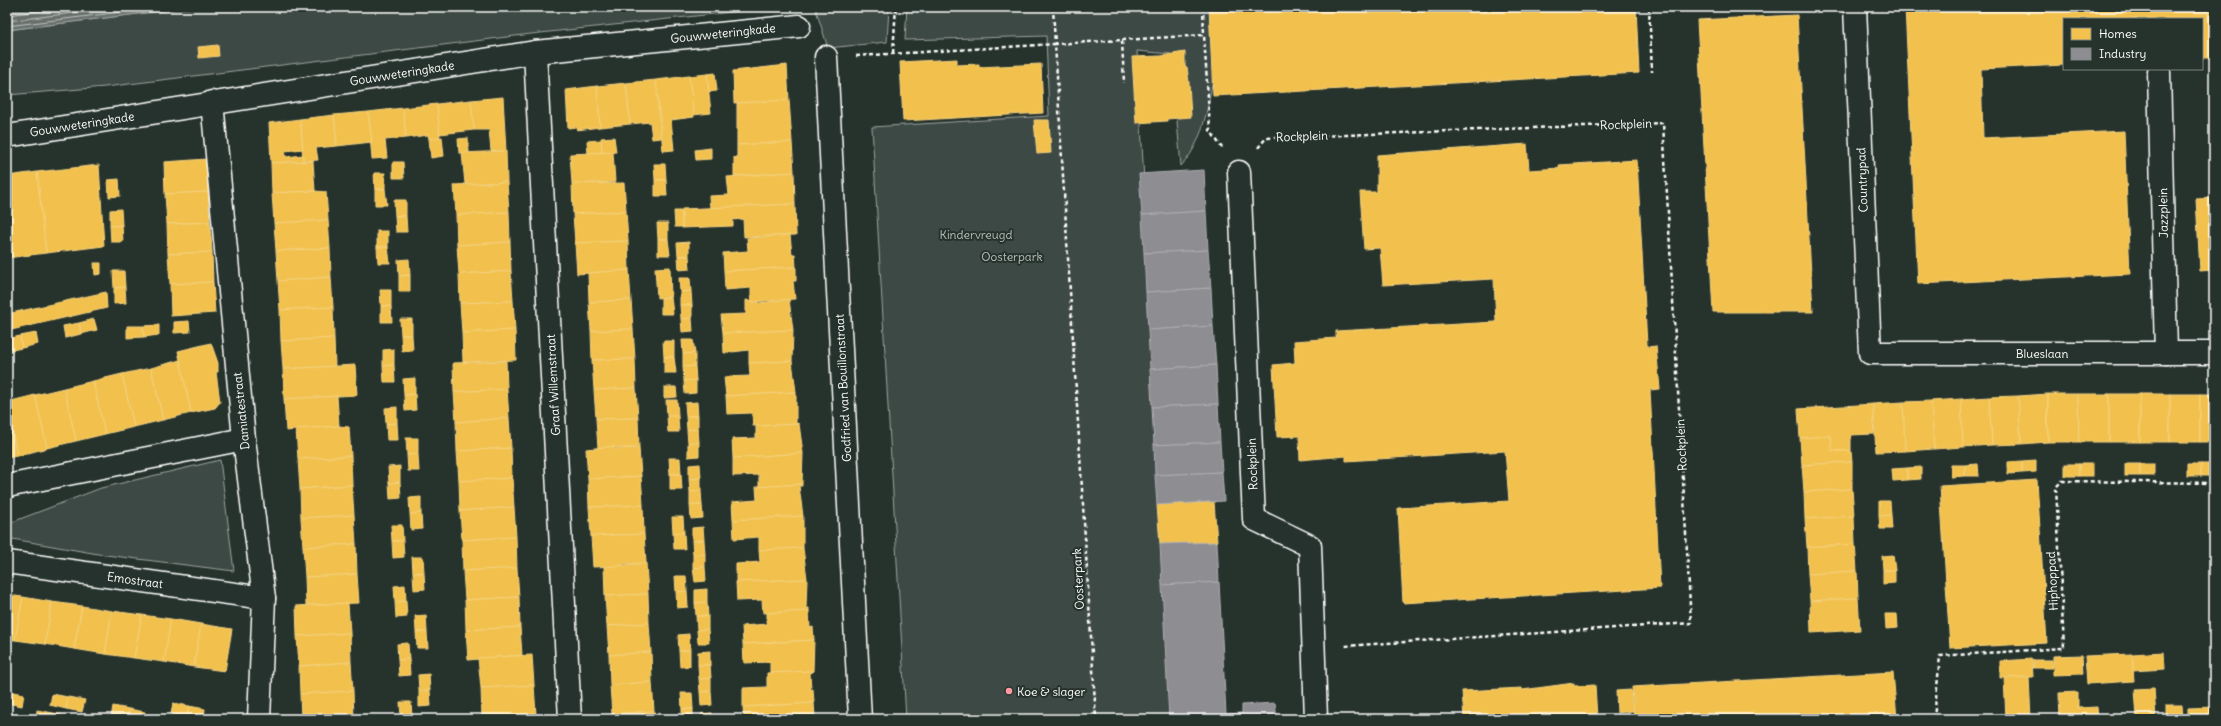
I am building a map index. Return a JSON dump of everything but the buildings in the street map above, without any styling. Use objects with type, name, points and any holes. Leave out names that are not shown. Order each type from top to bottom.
[{"type":"street","name":"Countrypad","points":[[1855,7],[1870,353]]},
{"type":"street","name":"Gouwweteringkade","points":[[7,136],[212,102],[535,52],[799,26]]},
{"type":"street","name":"Graaf Willemstraat","points":[[535,52],[570,719]]},
{"type":"street","name":"Godfried van Bouillonstraat","points":[[826,57],[860,719]]},
{"type":"street","name":"Jazzplein","points":[[2159,72],[2166,353]]},
{"type":"street","name":"Damiatestraat","points":[[212,102],[244,439],[264,598],[259,719]]},
{"type":"street","name":"Rockplein","points":[[1239,172],[1254,519],[1310,546],[1316,719]]},
{"type":"street","name":"Blueslaan","points":[[1870,353],[2214,353]]},
{"type":"street","points":[[7,486],[244,439]]},
{"type":"street","name":"Emostraat","points":[[7,562],[264,598]]},
{"type":"path","points":[[893,53],[896,7]]},
{"type":"path","name":"Oosterpark","points":[[1053,7],[1096,719]]},
{"type":"path","points":[[1203,7],[1210,130]]},
{"type":"path","points":[[1649,7],[1652,72]]},
{"type":"path","points":[[826,57],[1204,35]]},
{"type":"path","points":[[1122,40],[1124,83]]},
{"type":"path","name":"Rockplein","points":[[1239,172],[1266,138],[1663,123],[1691,623],[1314,648]]},
{"type":"path","name":"Hiphoppad","points":[[1934,719],[1940,656],[2064,648],[2056,487],[2062,481],[2214,484]]},
{"type":"green space","points":[[195,7],[778,7],[531,34],[105,87],[7,95],[7,30]]},
{"type":"green space","points":[[815,7],[889,7],[887,42],[828,48]]},
{"type":"green space","name":"Oosterpark","points":[[907,7],[1237,7],[1219,53],[1202,127],[1190,154],[1181,166],[1171,54],[1137,51],[1173,719],[906,719],[872,127],[1049,116],[1046,36],[905,40]]},
{"type":"green space","points":[[220,460],[234,571],[98,554],[7,538],[7,524],[101,488]]},
{"type":"water","points":[[7,7],[195,7],[7,30]]},
{"type":"place","name":"Koe & slager","points":[[1009,691]]},
{"type":"park label","name":"Kindervreugd","points":[[976,234]]}]
